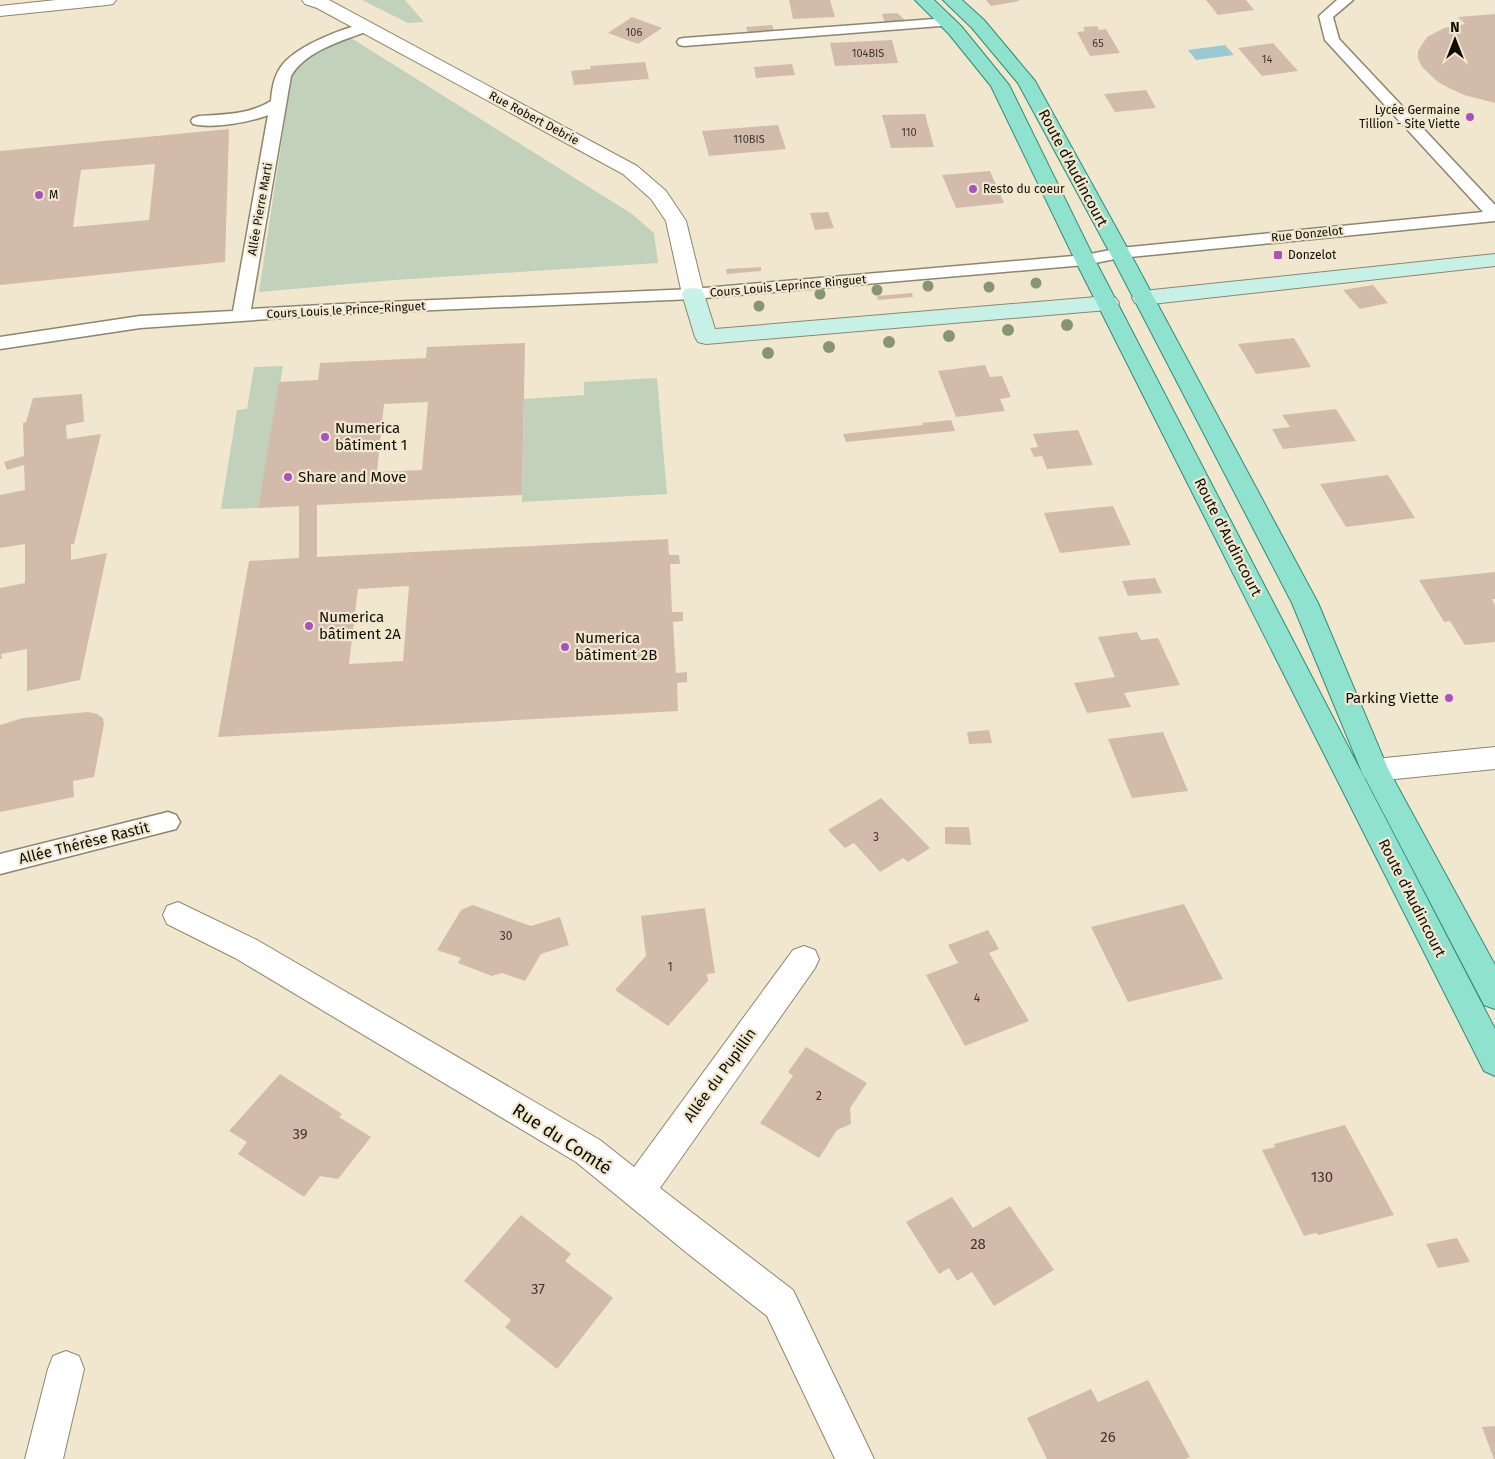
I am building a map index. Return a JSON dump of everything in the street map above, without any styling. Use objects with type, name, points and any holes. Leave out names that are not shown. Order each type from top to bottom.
[{"type":"main road","name":"Route d'Audincourt","points":[[924,0],[948,22],[1000,85],[1085,260],[1495,1061]]},
{"type":"main road","name":"Route d'Audincourt","points":[[952,0],[978,24],[1026,81],[1120,253],[1305,603],[1375,770],[1495,995]]},
{"type":"main road","points":[[1108,303],[1143,298]]},
{"type":"street","points":[[0,11],[107,0]]},
{"type":"street","name":"Rue Robert Debrie","points":[[311,0],[323,4],[630,170],[659,195],[676,221],[693,294]]},
{"type":"street","points":[[1143,298],[1495,260]]},
{"type":"street","name":"Cours Louis Leprince Ringuet","points":[[693,294],[706,337],[1108,303]]},
{"type":"street","points":[[1375,770],[1495,758]]},
{"type":"street","name":"Rue du Comté","points":[[178,914],[246,949],[588,1151],[780,1303],[855,1459]]},
{"type":"street","name":"Allée du Pupillin","points":[[637,1191],[804,959]]},
{"type":"street","points":[[44,1459],[66,1369]]},
{"type":"lane","points":[[1346,0],[1326,16],[1332,40],[1495,215]]},
{"type":"lane","points":[[684,42],[948,22]]},
{"type":"lane","name":"Allée Pierre Marti","points":[[241,315],[283,75],[292,62],[312,50],[366,27]]},
{"type":"lane","points":[[199,121],[255,116],[278,103]]},
{"type":"lane","name":"Rue Donzelot","points":[[1120,253],[1495,215]]},
{"type":"lane","name":"Cours Louis Leprince Ringuet","points":[[693,294],[1085,260],[1120,253]]},
{"type":"lane","name":"Cours Louis le Prince-Ringuet","points":[[0,344],[140,322],[241,315],[693,294]]},
{"type":"lane","name":"Allée Thérèse Rastit","points":[[0,864],[168,822]]},
{"type":"green space","points":[[362,0],[405,0],[424,22],[408,23]]},
{"type":"green space","points":[[351,38],[632,214],[654,233],[658,263],[394,280],[259,292],[291,79],[302,64],[316,53]]},
{"type":"green space","points":[[283,366],[258,508],[221,509],[237,410],[247,409],[254,367]]},
{"type":"green space","points":[[657,378],[667,494],[522,502],[524,399],[584,395],[584,382]]},
{"type":"water","points":[[1225,45],[1234,55],[1196,60],[1188,50]]},
{"type":"building","points":[[789,0],[830,0],[835,17],[793,19]]},
{"type":"building","points":[[986,0],[1019,0],[1019,1],[991,6]]},
{"type":"building","points":[[1206,0],[1246,0],[1254,10],[1218,15]]},
{"type":"building","points":[[897,13],[906,21],[885,23],[882,14]]},
{"type":"building","points":[[1495,14],[1495,103],[1464,95],[1449,88],[1438,82],[1422,67],[1418,58],[1418,51],[1427,37],[1444,28],[1465,24],[1458,17]]},
{"type":"building","points":[[632,17],[662,28],[638,44],[608,33]]},
{"type":"building","points":[[772,25],[774,31],[748,33],[746,27]]},
{"type":"building","points":[[1097,26],[1099,30],[1106,29],[1120,53],[1090,56],[1077,32],[1085,31],[1083,27]]},
{"type":"building","points":[[892,40],[898,63],[835,66],[830,43]]},
{"type":"building","points":[[1273,43],[1298,71],[1262,76],[1238,48]]},
{"type":"building","points":[[645,62],[649,79],[574,85],[571,71],[591,69],[590,66]]},
{"type":"building","points":[[792,64],[795,75],[756,78],[754,67]]},
{"type":"building","points":[[1146,90],[1156,108],[1115,112],[1104,94]]},
{"type":"building","points":[[925,114],[934,147],[891,148],[882,115]]},
{"type":"building","points":[[778,125],[786,149],[709,156],[702,131]]},
{"type":"building","name":"M","points":[[229,129],[225,262],[0,285],[0,151]],"holes":[[[155,164],[149,220],[73,227],[81,170]]]},
{"type":"building","name":"Resto du coeur","points":[[990,171],[1004,203],[956,208],[942,175]]},
{"type":"building","points":[[828,212],[834,228],[815,230],[810,213]]},
{"type":"building","points":[[761,267],[761,271],[727,274],[726,269]]},
{"type":"building","points":[[1373,285],[1388,303],[1360,309],[1343,290]]},
{"type":"building","points":[[912,293],[913,297],[878,300],[877,296]]},
{"type":"building","points":[[1294,338],[1311,367],[1256,374],[1238,344]]},
{"type":"building","points":[[525,343],[522,495],[317,505],[317,557],[668,539],[669,555],[679,555],[680,564],[670,564],[672,612],[683,612],[683,621],[673,622],[676,673],[687,672],[687,682],[677,683],[678,711],[218,737],[249,561],[299,558],[299,506],[258,508],[279,382],[318,380],[320,363],[426,358],[427,347]],"holes":[[[428,402],[422,470],[377,472],[384,404]],[[409,586],[403,661],[349,664],[358,589]]]},
{"type":"building","points":[[985,365],[990,377],[1002,376],[1011,397],[1000,399],[1005,411],[956,417],[938,371]]},
{"type":"building","points":[[82,394],[84,422],[66,425],[67,439],[101,434],[74,544],[71,544],[71,560],[107,553],[80,680],[27,691],[27,649],[1,654],[2,659],[0,659],[0,588],[25,583],[25,544],[0,548],[0,495],[25,490],[24,465],[7,470],[4,462],[24,456],[23,423],[26,422],[33,398]]},
{"type":"building","points":[[1336,409],[1356,441],[1283,449],[1272,429],[1290,427],[1282,415]]},
{"type":"building","points":[[951,420],[955,431],[846,442],[843,434],[923,425],[922,423]]},
{"type":"building","points":[[1078,430],[1093,465],[1047,469],[1042,456],[1034,457],[1030,448],[1038,447],[1033,434]]},
{"type":"building","points":[[1388,475],[1415,518],[1346,527],[1320,484]]},
{"type":"building","points":[[1113,506],[1131,545],[1060,553],[1044,513]]},
{"type":"building","points":[[1495,572],[1495,599],[1492,599],[1495,605],[1495,642],[1465,645],[1450,621],[1444,622],[1419,580]]},
{"type":"building","points":[[1155,578],[1162,593],[1128,596],[1122,581]]},
{"type":"building","points":[[1137,632],[1141,640],[1158,638],[1180,685],[1124,693],[1131,707],[1087,713],[1074,683],[1115,677],[1098,637]]},
{"type":"building","points":[[88,712],[103,718],[104,724],[94,777],[73,781],[74,797],[0,812],[0,725],[23,718]]},
{"type":"building","points":[[989,730],[992,743],[969,744],[967,732]]},
{"type":"building","points":[[1163,732],[1188,791],[1132,798],[1108,739]]},
{"type":"building","points":[[881,798],[930,848],[908,862],[903,858],[880,872],[854,843],[845,848],[828,830]]},
{"type":"building","points":[[945,827],[969,827],[971,845],[945,844]]},
{"type":"building","points":[[1184,904],[1223,979],[1128,1002],[1091,927]]},
{"type":"building","points":[[473,905],[531,926],[560,917],[569,945],[541,954],[525,981],[502,973],[492,976],[458,963],[461,958],[437,950],[461,910]]},
{"type":"building","points":[[705,908],[715,973],[707,974],[708,981],[668,1026],[615,990],[646,956],[641,916]]},
{"type":"building","points":[[988,930],[999,949],[989,953],[1029,1021],[965,1046],[926,975],[958,963],[948,945]]},
{"type":"building","points":[[806,1047],[867,1083],[850,1108],[851,1124],[837,1130],[819,1158],[760,1123],[793,1076],[788,1072]]},
{"type":"building","points":[[280,1074],[342,1114],[339,1117],[371,1137],[338,1179],[320,1176],[304,1197],[238,1154],[247,1142],[229,1131]]},
{"type":"building","points":[[1345,1125],[1394,1215],[1319,1235],[1316,1233],[1304,1236],[1262,1150],[1275,1147],[1274,1144]]},
{"type":"building","points":[[952,1197],[973,1228],[1010,1206],[1054,1270],[994,1306],[972,1272],[957,1281],[949,1268],[939,1274],[906,1222]]},
{"type":"building","points":[[521,1215],[571,1254],[565,1261],[613,1298],[557,1369],[505,1327],[511,1320],[464,1281]]},
{"type":"building","points":[[1457,1238],[1470,1262],[1438,1268],[1426,1244]]},
{"type":"building","points":[[1148,1380],[1190,1457],[1185,1459],[1047,1459],[1027,1418],[1091,1389],[1098,1402]]},
{"type":"building","points":[[1495,1426],[1495,1459],[1494,1459],[1482,1427]]},
{"type":"place","name":"Lycée Germaine Tillion - Site Viette","points":[[1470,117]]},
{"type":"place","name":"Resto du coeur","points":[[973,189]]},
{"type":"place","name":"M","points":[[39,195]]},
{"type":"place","name":"Donzelot","points":[[1278,255]]},
{"type":"place","name":"Numerica bâtiment 1","points":[[325,437]]},
{"type":"place","name":"Share and Move","points":[[288,477]]},
{"type":"place","name":"Numerica bâtiment 2A","points":[[309,626]]},
{"type":"place","name":"Numerica bâtiment 2B","points":[[565,647]]},
{"type":"place","name":"Parking Viette","points":[[1449,698]]}]
